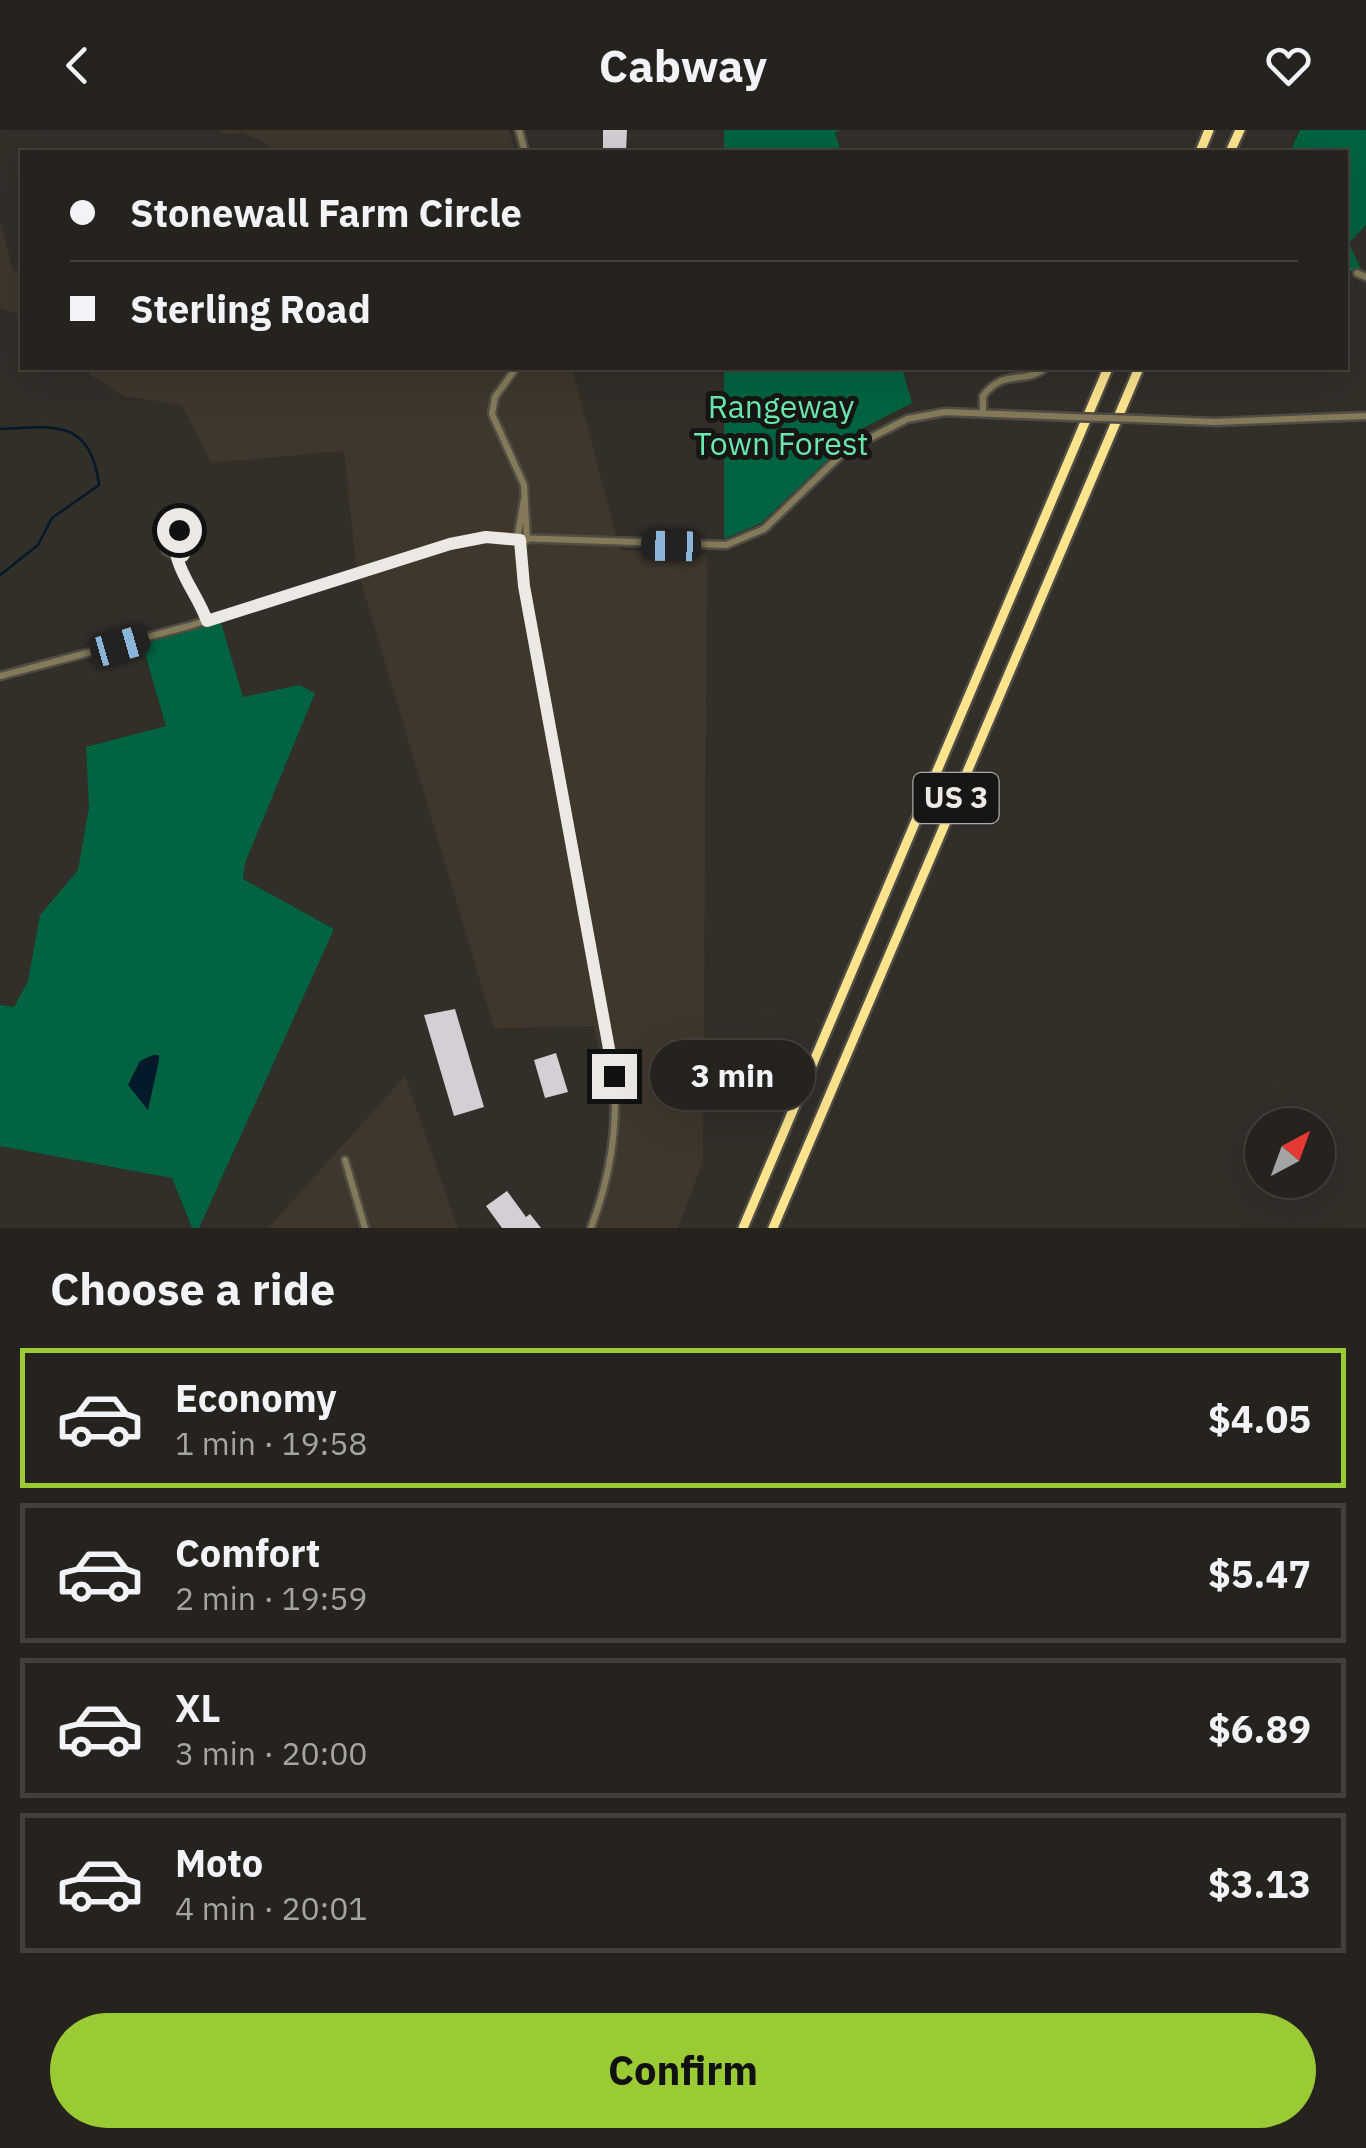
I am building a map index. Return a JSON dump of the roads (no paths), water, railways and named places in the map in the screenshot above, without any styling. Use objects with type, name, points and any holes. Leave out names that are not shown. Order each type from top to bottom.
[{"type":"highway","name":"US 3","points":[[743,1228],[1107,370]]},
{"type":"highway","name":"US 3","points":[[773,1228],[1138,370]]},
{"type":"street","points":[[515,370],[495,397],[492,414],[519,470],[524,499],[518,534],[524,540],[524,586],[614,1076],[614,1146],[608,1184],[591,1228]]},
{"type":"street","points":[[983,412],[982,396],[997,380],[1043,370]]},
{"type":"street","points":[[0,676],[207,621],[450,544],[486,537],[708,546],[736,542],[764,528],[830,462],[864,438],[907,419],[945,412],[1200,422],[1366,416]]},
{"type":"street","points":[[177,557],[183,556],[191,544],[186,532],[171,530],[164,543],[166,552],[177,557],[198,594],[207,621]]},
{"type":"street","points":[[346,1160],[365,1228]]},
{"type":"water","points":[[159,1055],[159,1060],[148,1110],[128,1085],[140,1061]]},
{"type":"waterway","points":[[0,429],[52,428],[78,437],[95,463],[99,485],[52,518],[38,545],[0,575]]},
{"type":"park label","name":"Rangeway Town Forest","points":[[781,426]]}]
